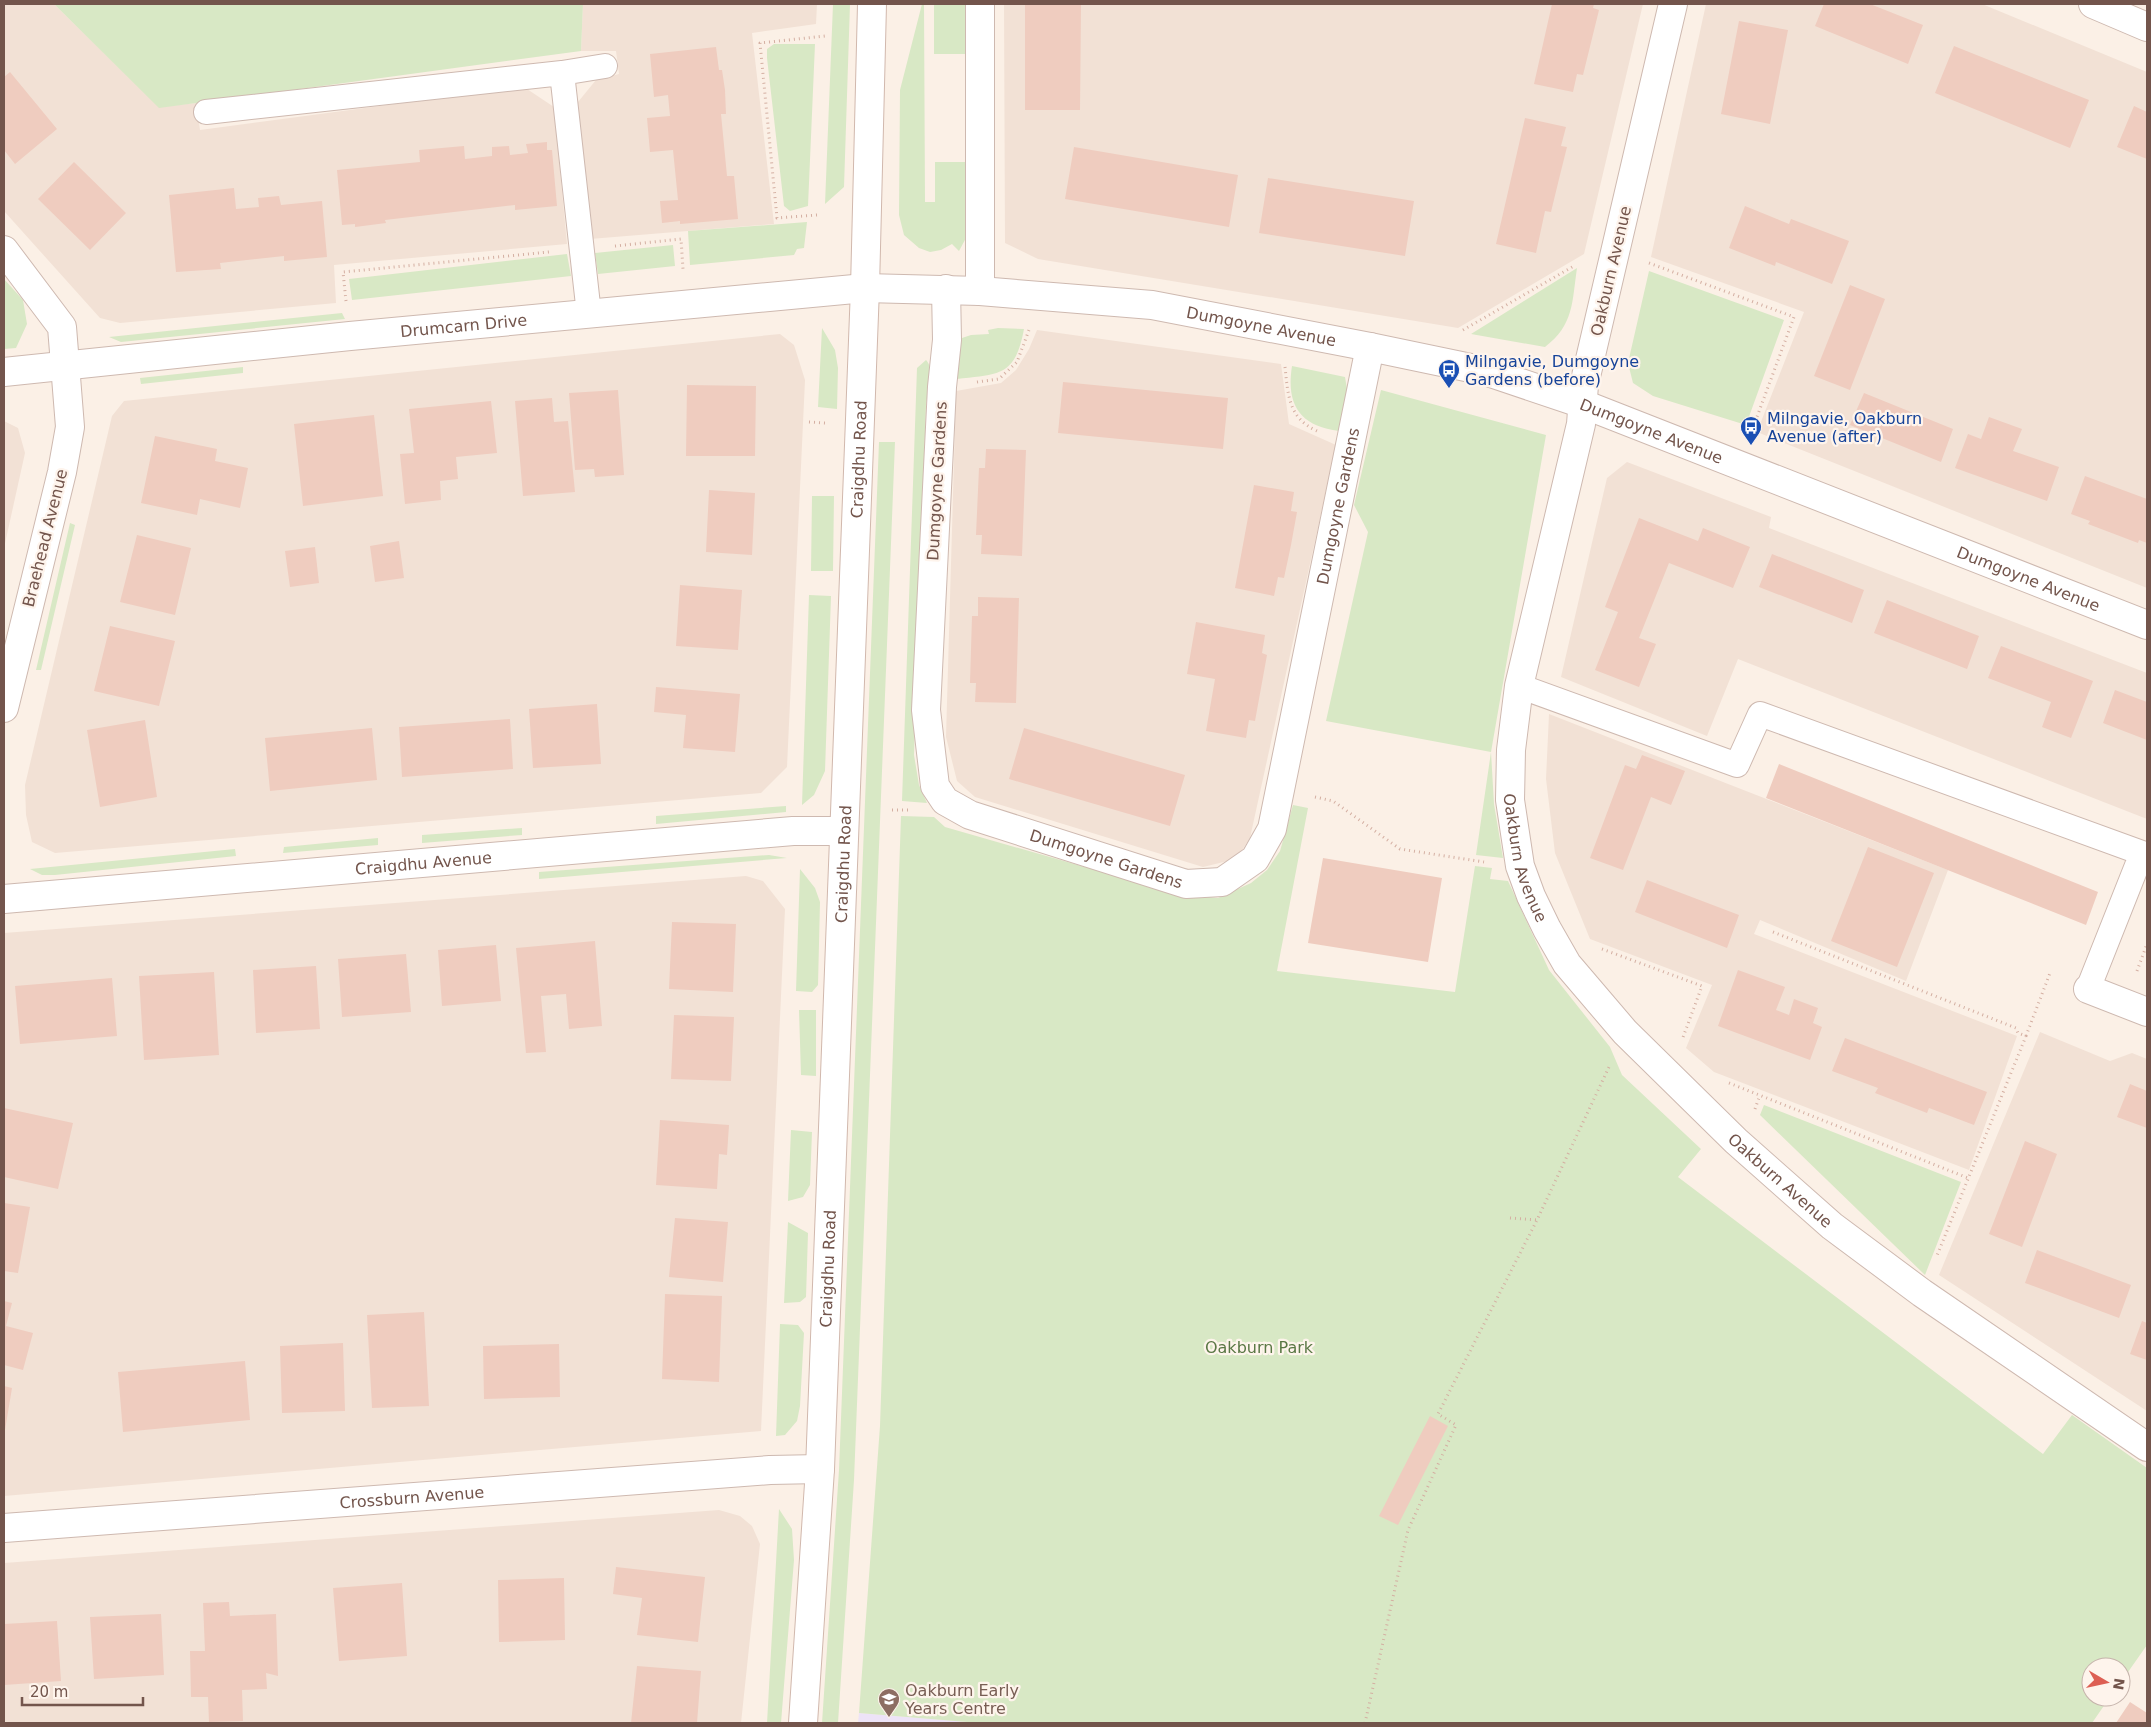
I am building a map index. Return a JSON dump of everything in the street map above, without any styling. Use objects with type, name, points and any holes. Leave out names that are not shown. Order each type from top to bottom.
[{"type":"street","name":"Craigdhu Road","points":[[803,1723],[820,1469],[865,288],[872,4]]},
{"type":"street","points":[[980,4],[980,290]]},
{"type":"street","name":"Oakburn Avenue","points":[[1673,4],[1584,385],[1581,424],[1519,686],[1511,750],[1510,800],[1520,866],[1531,896],[1567,964],[1625,1032],[1736,1141],[1832,1226],[1922,1294],[2147,1447]]},
{"type":"street","points":[[2092,4],[2147,27]]},
{"type":"street","points":[[4,250],[62,326],[65,366]]},
{"type":"street","name":"Dumgoyne Avenue","points":[[865,288],[980,290],[1152,306],[1370,346],[1485,371],[1583,404],[2147,625]]},
{"type":"street","name":"Drumcarn Drive","points":[[4,372],[350,336],[865,288]]},
{"type":"street","name":"Dumgoyne Gardens","points":[[946,290],[946,340],[926,710],[935,786],[945,802],[970,815],[1186,884],[1222,882],[1255,859],[1272,829],[1370,346]]},
{"type":"street","name":"Braehead Avenue","points":[[4,708],[62,472],[70,427],[65,366]]},
{"type":"street","name":"Craigdhu Avenue","points":[[4,899],[794,831],[844,831]]},
{"type":"street","points":[[2088,989],[2147,1012]]},
{"type":"street","name":"Crossburn Avenue","points":[[4,1528],[770,1470],[820,1469]]},
{"type":"lane","points":[[206,112],[562,73],[604,66]]},
{"type":"lane","points":[[562,73],[588,314]]},
{"type":"lane","points":[[1519,686],[1737,765],[1760,714],[2142,853],[2088,989]]},
{"type":"path","points":[[817,215],[777,218],[760,43],[825,36]]},
{"type":"path","points":[[350,336],[343,272],[681,239],[684,304]]},
{"type":"path","points":[[1416,357],[1617,245],[1794,317],[1738,466]]},
{"type":"path","points":[[942,387],[999,378],[1017,362],[1031,321]]},
{"type":"path","points":[[1283,330],[1289,398],[1296,417],[1314,430],[1351,439]]},
{"type":"path","points":[[1311,796],[1333,801],[1400,849],[1494,863]]},
{"type":"path","points":[[892,810],[902,810]]},
{"type":"path","points":[[1773,932],[2016,1028],[2018,1033],[2026,1036]]},
{"type":"path","points":[[1609,952],[1702,986],[1683,1039]]},
{"type":"path","points":[[1933,1264],[2050,973]]},
{"type":"path","points":[[1365,1723],[1408,1530],[1456,1425],[1438,1414],[1537,1220],[1625,1032]]},
{"type":"path","points":[[1739,1087],[1968,1178]]},
{"type":"path","points":[[1755,1108],[1760,1095]]},
{"type":"path","points":[[1510,1218],[1537,1220]]},
{"type":"shaded area","points":[[4,4],[54,4],[159,107],[196,103],[200,130],[524,87],[554,107],[567,244],[334,265],[336,303],[120,323],[100,318],[4,211]]},
{"type":"shaded area","points":[[583,4],[817,4],[816,24],[752,33],[774,224],[590,239],[578,102],[596,80],[619,74],[616,51],[581,51]]},
{"type":"shaded area","points":[[1004,4],[1643,4],[1584,254],[1458,328],[1038,259],[1005,243]]},
{"type":"shaded area","points":[[1706,4],[1982,4],[2147,72],[2147,588],[1757,432],[1804,312],[1651,257]]},
{"type":"shaded area","points":[[1037,330],[1281,364],[1289,424],[1336,445],[1250,838],[1236,859],[1203,867],[975,797],[957,781],[946,737],[956,391],[1001,383],[1016,370],[1029,349]]},
{"type":"shaded area","points":[[780,334],[794,345],[805,380],[787,767],[761,793],[55,853],[32,842],[26,815],[25,785],[112,416],[124,401]]},
{"type":"shaded area","points":[[4,421],[18,428],[25,453],[4,548]]},
{"type":"shaded area","points":[[1627,462],[1771,517],[1769,528],[2147,673],[2147,819],[1738,659],[1707,736],[1561,677],[1607,478]]},
{"type":"shaded area","points":[[1549,714],[1948,870],[1906,981],[1760,920],[1754,934],[2017,1036],[1969,1170],[1714,1072],[1686,1048],[1712,985],[1590,939],[1555,853],[1546,779]]},
{"type":"shaded area","points":[[746,876],[763,881],[785,909],[761,1431],[4,1496],[4,933]]},
{"type":"shaded area","points":[[2040,1032],[2110,1061],[2132,1053],[2147,1059],[2147,1411],[1939,1275]]},
{"type":"shaded area","points":[[719,1510],[740,1516],[752,1526],[760,1544],[741,1723],[4,1723],[4,1563]]},
{"type":"shaded area","name":"Oakburn Early Years Centre","points":[[859,1713],[979,1723],[858,1723]]},
{"type":"green space","points":[[54,4],[583,4],[581,51],[159,108]]},
{"type":"green space","points":[[833,4],[850,4],[844,187],[825,204]]},
{"type":"green space","points":[[922,4],[924,4],[925,202],[935,202],[935,162],[966,162],[966,238],[959,251],[952,244],[941,250],[930,252],[919,248],[904,235],[899,215],[900,90]]},
{"type":"green space","points":[[934,4],[965,4],[965,54],[934,54]]},
{"type":"green space","points":[[774,44],[815,44],[808,206],[790,211],[784,206],[767,58],[767,49]]},
{"type":"green space","points":[[807,222],[804,248],[797,249],[794,255],[690,265],[688,231]]},
{"type":"green space","points":[[673,245],[675,266],[598,274],[595,253]]},
{"type":"green space","points":[[567,254],[571,276],[352,300],[349,279]]},
{"type":"green space","points":[[1577,268],[1567,321],[1562,330],[1545,347],[1471,334]]},
{"type":"green space","points":[[1649,271],[1784,320],[1746,425],[1653,396],[1633,383],[1628,363]]},
{"type":"green space","points":[[4,279],[23,300],[27,324],[16,348],[4,349]]},
{"type":"green space","points":[[342,313],[345,319],[121,342],[109,337]]},
{"type":"green space","points":[[822,328],[835,350],[838,368],[837,409],[818,407]]},
{"type":"green space","points":[[998,328],[1024,329],[1016,356],[1010,365],[994,374],[957,379],[959,339],[971,335],[989,334],[988,330]]},
{"type":"green space","points":[[926,360],[931,375],[926,404],[914,755],[919,785],[927,803],[902,801],[917,368]]},
{"type":"green space","points":[[1292,366],[1345,377],[1347,389],[1339,431],[1314,424],[1298,411],[1291,391]]},
{"type":"green space","points":[[243,367],[243,373],[141,384],[140,378]]},
{"type":"green space","points":[[1381,390],[1546,435],[1491,752],[1326,721],[1368,532],[1354,505]]},
{"type":"green space","points":[[879,442],[895,442],[854,1480],[838,1723],[822,1723],[839,1470]]},
{"type":"green space","points":[[812,496],[834,496],[833,571],[811,571]]},
{"type":"green space","points":[[70,523],[75,525],[41,670],[36,670]]},
{"type":"green space","points":[[809,595],[831,596],[825,771],[814,795],[802,805]]},
{"type":"green space","points":[[1491,752],[1494,804],[1503,858],[1476,855]]},
{"type":"green space","name":"Oakburn Park","points":[[1293,805],[1308,808],[1277,971],[1455,992],[1475,866],[1492,868],[1490,879],[1508,881],[1549,970],[1610,1047],[1622,1075],[1701,1149],[1678,1177],[2043,1454],[2072,1415],[2147,1468],[2147,1645],[2131,1668],[2131,1657],[2081,1657],[2081,1707],[2103,1707],[2092,1723],[979,1723],[859,1713],[880,1426],[901,816],[934,817],[945,827],[1179,894],[1218,898],[1251,883],[1267,870],[1280,851]]},
{"type":"green space","points":[[786,806],[786,812],[656,824],[656,816]]},
{"type":"green space","points":[[522,828],[522,835],[422,843],[422,835]]},
{"type":"green space","points":[[378,838],[378,845],[283,853],[284,847]]},
{"type":"green space","points":[[235,849],[236,856],[55,875],[42,875],[30,869]]},
{"type":"green space","points":[[769,855],[787,858],[539,879],[539,872]]},
{"type":"green space","points":[[800,869],[815,888],[820,902],[818,985],[812,992],[796,991]]},
{"type":"green space","points":[[799,1010],[816,1010],[816,1076],[801,1075]]},
{"type":"green space","points":[[1764,1105],[1961,1182],[1925,1275],[1760,1115]]},
{"type":"green space","points":[[791,1130],[812,1132],[810,1185],[803,1197],[788,1201]]},
{"type":"green space","points":[[788,1222],[808,1233],[806,1297],[800,1302],[784,1303]]},
{"type":"green space","points":[[780,1324],[798,1325],[804,1333],[800,1406],[797,1421],[785,1435],[776,1436]]},
{"type":"green space","points":[[779,1509],[792,1529],[794,1560],[781,1723],[767,1723]]},
{"type":"building","points":[[1025,4],[1081,4],[1080,110],[1025,110]]},
{"type":"building","points":[[1552,4],[1594,4],[1593,8],[1599,10],[1583,75],[1577,74],[1573,92],[1534,84]]},
{"type":"building","points":[[1824,4],[1870,4],[1923,25],[1908,64],[1815,26]]},
{"type":"building","points":[[1739,21],[1788,30],[1770,124],[1721,114]]},
{"type":"building","points":[[1954,46],[2089,100],[2070,148],[1935,93]]},
{"type":"building","points":[[716,47],[719,70],[722,70],[725,90],[726,114],[721,114],[727,176],[734,176],[738,219],[680,224],[680,221],[662,223],[660,201],[678,200],[673,150],[650,152],[647,118],[670,116],[668,95],[654,97],[650,54]]},
{"type":"building","points":[[10,72],[57,129],[15,164],[4,150],[4,77]]},
{"type":"building","points":[[2134,106],[2147,112],[2147,159],[2117,147]]},
{"type":"building","points":[[1525,118],[1566,127],[1561,146],[1567,147],[1551,212],[1545,211],[1536,253],[1496,244]]},
{"type":"building","points":[[547,142],[547,150],[552,150],[557,206],[515,210],[515,205],[385,220],[386,223],[355,227],[355,224],[342,225],[337,170],[420,162],[419,150],[464,146],[465,159],[492,156],[492,147],[509,146],[510,155],[528,153],[526,144]]},
{"type":"building","points":[[1074,147],[1238,175],[1229,227],[1065,199]]},
{"type":"building","points":[[74,162],[126,213],[90,250],[38,199]]},
{"type":"building","points":[[1268,178],[1414,201],[1405,256],[1259,233]]},
{"type":"building","points":[[234,188],[236,209],[259,207],[258,198],[279,196],[281,205],[322,201],[327,257],[284,261],[284,256],[220,263],[221,269],[176,272],[169,195]]},
{"type":"building","points":[[1745,206],[1789,224],[1791,219],[1849,241],[1832,284],[1776,262],[1775,266],[1729,248]]},
{"type":"building","points":[[1850,285],[1885,299],[1850,390],[1814,376]]},
{"type":"building","points":[[1063,382],[1228,398],[1223,449],[1058,433]]},
{"type":"building","points":[[687,385],[756,386],[755,456],[686,456]]},
{"type":"building","points":[[618,390],[624,475],[595,477],[594,469],[575,470],[569,393]]},
{"type":"building","points":[[1864,393],[1953,429],[1941,462],[1850,425]]},
{"type":"building","points":[[552,398],[554,422],[568,421],[575,492],[523,496],[515,401]]},
{"type":"building","points":[[491,401],[497,453],[456,457],[458,479],[440,481],[441,500],[405,504],[400,454],[414,453],[409,409]]},
{"type":"building","points":[[374,415],[383,496],[303,506],[294,424]]},
{"type":"building","points":[[1989,417],[2022,429],[2013,451],[2059,467],[2047,501],[1955,468],[1968,434],[1981,439]]},
{"type":"building","points":[[155,436],[217,449],[215,461],[248,468],[240,508],[200,499],[197,515],[141,503]]},
{"type":"building","points":[[986,449],[1026,450],[1022,556],[981,554],[982,535],[976,535],[979,468],[985,468]]},
{"type":"building","points":[[2085,476],[2147,499],[2147,543],[2139,540],[2138,543],[2088,524],[2090,521],[2071,514]]},
{"type":"building","points":[[1254,485],[1294,492],[1291,511],[1297,512],[1291,545],[1284,578],[1278,577],[1274,596],[1235,588]]},
{"type":"building","points":[[709,490],[755,493],[752,555],[706,552]]},
{"type":"building","points":[[1639,518],[1698,541],[1703,528],[1750,547],[1733,588],[1669,563],[1639,638],[1656,644],[1639,687],[1595,670],[1618,612],[1605,607]]},
{"type":"building","points":[[137,535],[191,548],[175,615],[120,602]]},
{"type":"building","points":[[399,541],[404,578],[375,582],[370,546]]},
{"type":"building","points":[[315,547],[319,583],[290,587],[285,551]]},
{"type":"building","points":[[1772,554],[1864,590],[1852,623],[1759,587]]},
{"type":"building","points":[[680,585],[742,590],[738,650],[676,646]]},
{"type":"building","points":[[978,597],[1019,598],[1016,703],[975,702],[976,683],[970,683],[972,616],[978,616]]},
{"type":"building","points":[[1887,600],[1979,636],[1967,669],[1874,633]]},
{"type":"building","points":[[1196,622],[1265,635],[1262,653],[1267,655],[1255,721],[1249,720],[1246,738],[1206,731],[1215,679],[1187,674]]},
{"type":"building","points":[[110,626],[175,641],[159,706],[94,691]]},
{"type":"building","points":[[2001,646],[2093,681],[2071,738],[2042,727],[2051,702],[1988,678]]},
{"type":"building","points":[[656,687],[740,694],[735,752],[683,748],[686,715],[654,712]]},
{"type":"building","points":[[2115,690],[2147,702],[2147,740],[2103,723]]},
{"type":"building","points":[[597,704],[601,764],[533,768],[529,709]]},
{"type":"building","points":[[510,719],[513,769],[402,777],[399,727]]},
{"type":"building","points":[[145,720],[157,797],[100,807],[87,730]]},
{"type":"building","points":[[372,728],[377,780],[270,791],[265,738]]},
{"type":"building","points":[[1024,728],[1185,775],[1170,826],[1009,779]]},
{"type":"building","points":[[1642,755],[1685,771],[1671,805],[1651,797],[1623,870],[1590,858],[1625,765],[1636,769]]},
{"type":"building","points":[[1779,764],[2098,892],[2086,925],[1766,798]]},
{"type":"building","points":[[1868,847],[1934,873],[1897,967],[1831,941]]},
{"type":"building","points":[[1323,858],[1442,878],[1428,962],[1308,943]]},
{"type":"building","points":[[1647,880],[1739,915],[1727,948],[1635,912]]},
{"type":"building","points":[[672,922],[736,924],[733,992],[669,989]]},
{"type":"building","points":[[595,941],[602,1026],[569,1029],[566,994],[541,996],[546,1052],[526,1053],[516,948]]},
{"type":"building","points":[[496,945],[501,1001],[442,1006],[438,950]]},
{"type":"building","points":[[406,954],[411,1012],[342,1017],[338,959]]},
{"type":"building","points":[[316,966],[320,1029],[256,1033],[253,970]]},
{"type":"building","points":[[1738,970],[1785,987],[1776,1010],[1789,1015],[1794,999],[1818,1008],[1813,1023],[1822,1027],[1810,1060],[1718,1026]]},
{"type":"building","points":[[214,972],[219,1055],[144,1060],[139,976]]},
{"type":"building","points":[[112,978],[117,1036],[20,1044],[15,986]]},
{"type":"building","points":[[674,1015],[734,1017],[731,1081],[671,1079]]},
{"type":"building","points":[[1845,1038],[1987,1092],[1974,1125],[1929,1108],[1927,1113],[1875,1093],[1878,1088],[1832,1071]]},
{"type":"building","points":[[2130,1084],[2147,1091],[2147,1128],[2117,1117]]},
{"type":"building","points":[[4,1108],[73,1123],[58,1189],[4,1177]]},
{"type":"building","points":[[660,1120],[729,1125],[727,1155],[719,1154],[717,1189],[656,1185]]},
{"type":"building","points":[[2025,1141],[2057,1154],[2022,1247],[1989,1234]]},
{"type":"building","points":[[4,1203],[30,1207],[18,1273],[4,1271]]},
{"type":"building","points":[[675,1218],[728,1222],[723,1282],[669,1277]]},
{"type":"building","points":[[2037,1250],[2131,1285],[2119,1318],[2025,1283]]},
{"type":"building","points":[[665,1294],[722,1296],[719,1382],[662,1379]]},
{"type":"building","points":[[4,1301],[12,1303],[6,1326],[33,1333],[23,1370],[4,1365]]},
{"type":"building","points":[[424,1312],[429,1406],[372,1408],[367,1315]]},
{"type":"building","points":[[2142,1321],[2147,1323],[2147,1360],[2130,1354]]},
{"type":"building","points":[[343,1343],[345,1411],[282,1413],[280,1346]]},
{"type":"building","points":[[559,1344],[560,1397],[484,1399],[483,1346]]},
{"type":"building","points":[[245,1361],[250,1420],[123,1432],[118,1372]]},
{"type":"building","points":[[4,1386],[12,1388],[5,1430],[4,1430]]},
{"type":"building","points":[[1430,1416],[1448,1426],[1398,1525],[1379,1516]]},
{"type":"building","points":[[616,1567],[705,1577],[698,1642],[637,1635],[642,1598],[613,1594]]},
{"type":"building","points":[[564,1578],[565,1640],[499,1642],[498,1580]]},
{"type":"building","points":[[402,1583],[407,1656],[339,1661],[333,1588]]},
{"type":"building","points":[[229,1602],[230,1616],[276,1614],[278,1676],[266,1673],[267,1689],[242,1690],[243,1721],[209,1722],[208,1697],[191,1697],[190,1651],[205,1651],[203,1603]]},
{"type":"building","points":[[161,1614],[164,1675],[94,1679],[90,1617]]},
{"type":"building","points":[[57,1621],[61,1681],[4,1685],[4,1624]]},
{"type":"building","points":[[637,1666],[701,1671],[697,1723],[631,1723]]},
{"type":"building","points":[[2131,1703],[2147,1713],[2147,1723],[2116,1723],[2127,1707],[2131,1707]]},
{"type":"place","name":"Milngavie, Dumgoyne Gardens (before)","points":[[1449,389]]},
{"type":"place","name":"Milngavie, Oakburn Avenue (after)","points":[[1751,446]]},
{"type":"place","name":"Oakburn Early Years Centre","points":[[889,1718]]}]
